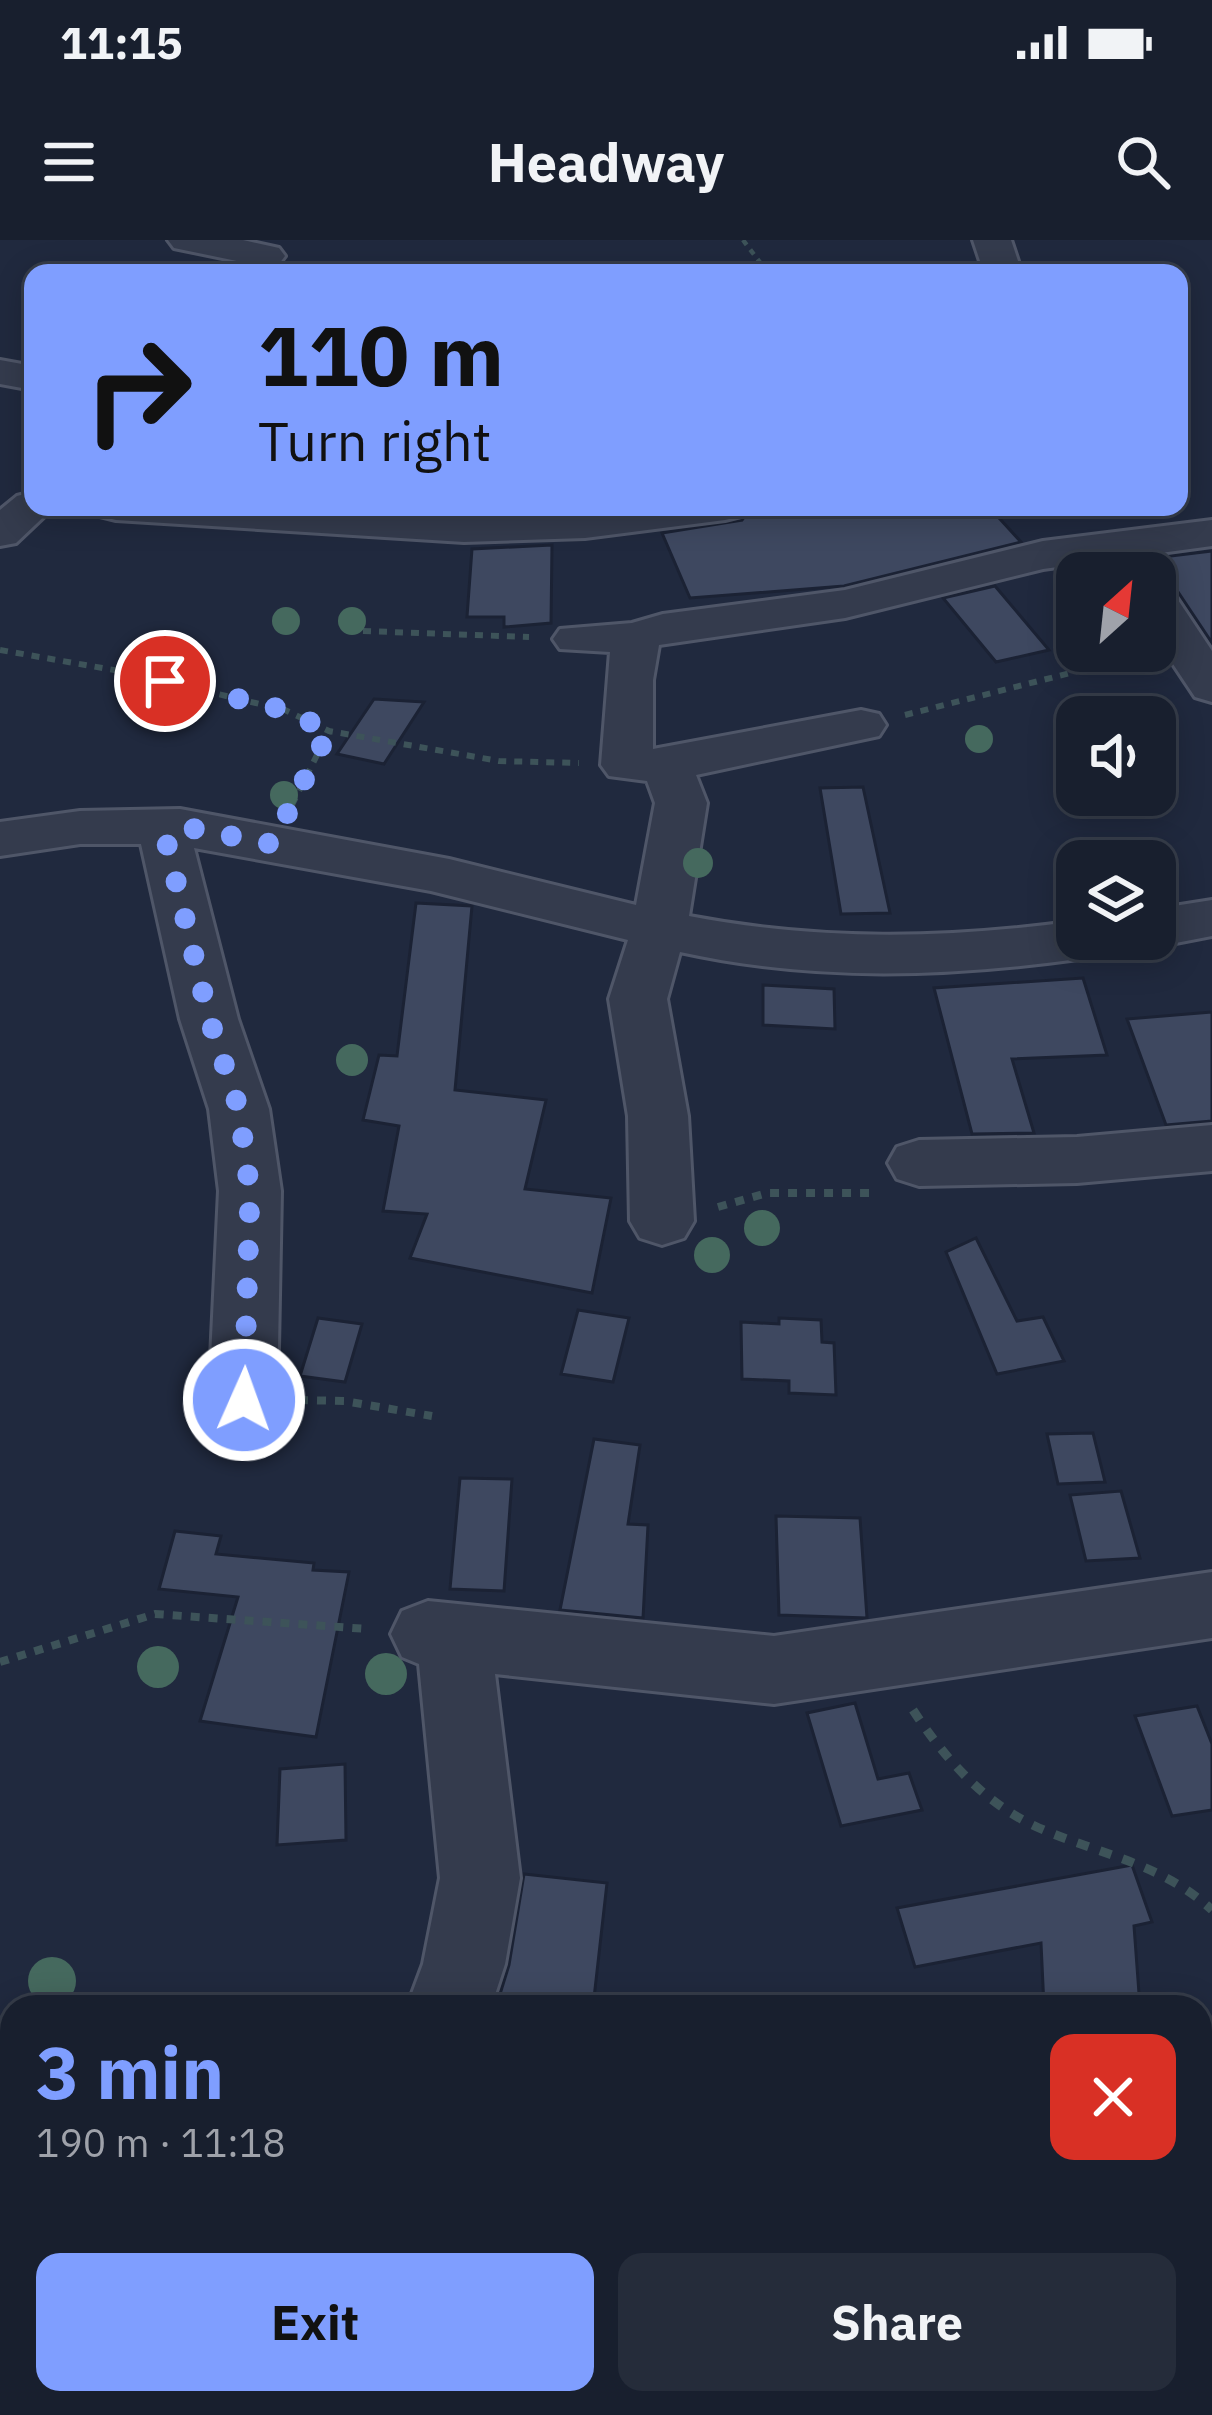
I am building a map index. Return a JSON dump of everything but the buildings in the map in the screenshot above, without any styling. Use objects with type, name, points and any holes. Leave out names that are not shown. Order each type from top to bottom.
[{"type":"street","points":[[187,240],[266,256]]},
{"type":"street","points":[[0,533],[24,513]]},
{"type":"street","points":[[258,516],[464,529],[585,525],[655,516]]},
{"type":"street","points":[[1151,552],[1212,533]]},
{"type":"street","points":[[578,639],[637,637],[663,628],[845,604],[1056,556]]},
{"type":"street","points":[[1176,633],[1212,687]]},
{"type":"street","points":[[637,637],[629,680],[647,765],[681,803],[659,929],[638,999],[658,1116],[662,1221]]},
{"type":"street","points":[[647,765],[861,725]]},
{"type":"street","points":[[0,838],[101,826],[180,826],[449,877],[659,929],[770,950],[883,958],[997,952],[1056,943]]},
{"type":"street","points":[[180,826],[167,844],[209,1018],[239,1109],[250,1191],[244,1400]]},
{"type":"street","points":[[1176,924],[1212,918]]},
{"type":"street","points":[[919,1163],[1077,1160],[1212,1148]]},
{"type":"street","points":[[453,1995],[464,1964],[480,1878],[469,1748],[440,1636],[774,1670],[1212,1605]]},
{"type":"path","points":[[743,240],[761,264]]},
{"type":"path","points":[[363,631],[578,639]]},
{"type":"path","points":[[0,650],[125,672],[285,710],[329,731],[499,761],[647,765]]},
{"type":"path","points":[[861,725],[1071,672]]},
{"type":"path","points":[[272,844],[329,731]]},
{"type":"path","points":[[662,1221],[767,1193],[885,1193],[919,1163]]},
{"type":"path","points":[[244,1400],[344,1401],[432,1415]]},
{"type":"path","points":[[0,1662],[155,1614],[440,1636]]},
{"type":"path","points":[[880,1655],[936,1747],[994,1803],[1052,1834],[1121,1854],[1184,1881],[1212,1910]]},
{"type":"route","points":[[165,681],[285,710],[329,731],[272,844],[180,826],[167,844],[209,1018],[239,1109],[250,1191],[244,1400]]}]
